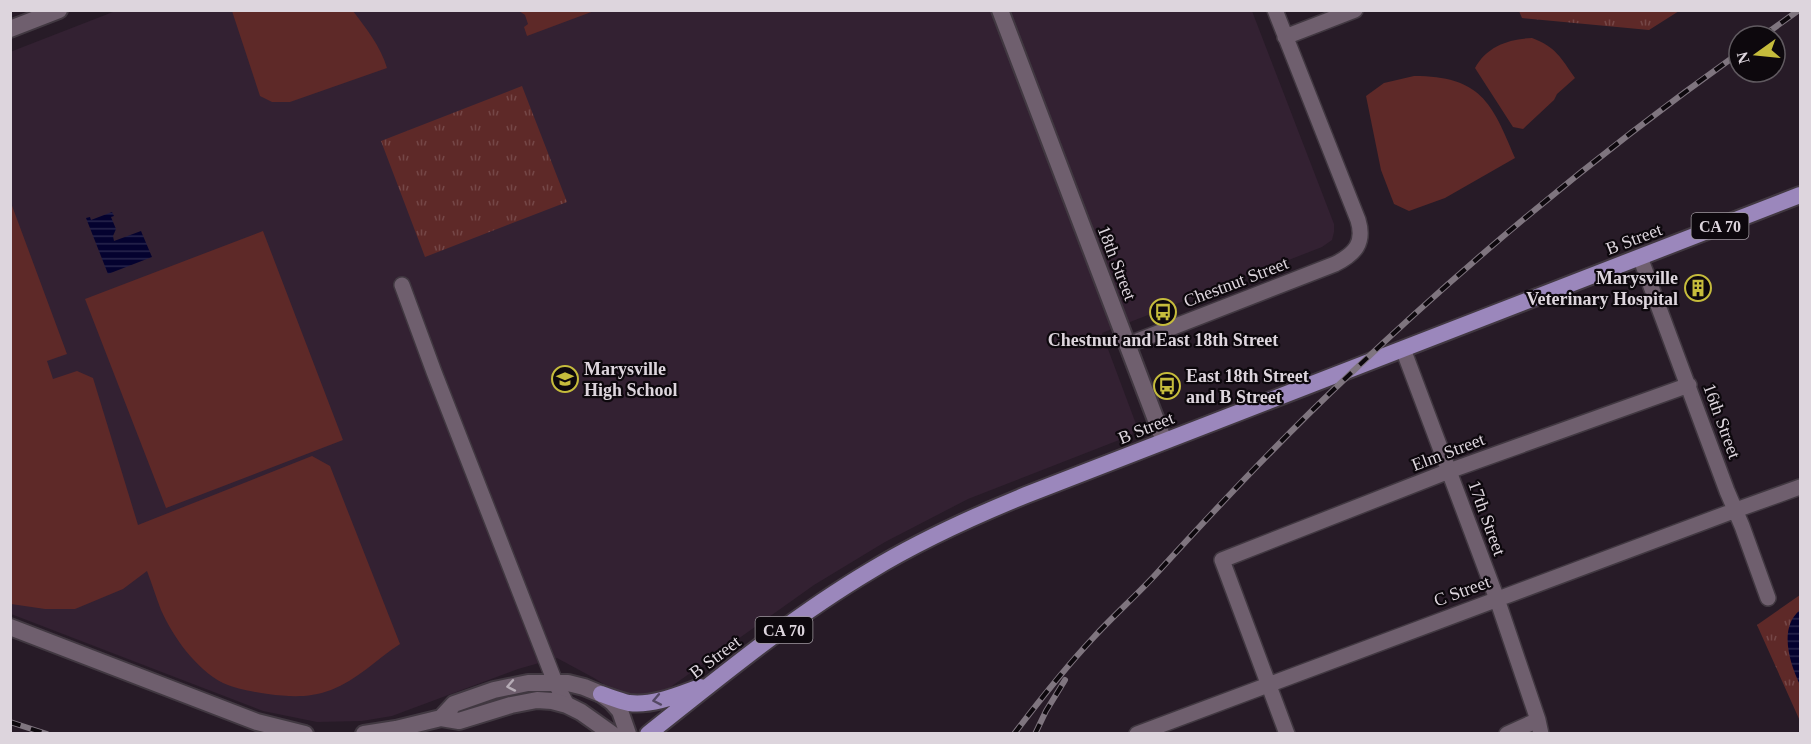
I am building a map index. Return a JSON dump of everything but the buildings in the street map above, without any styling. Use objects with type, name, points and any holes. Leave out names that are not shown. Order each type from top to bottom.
[{"type":"highway","name":"B Street","points":[[648,734],[816,606],[868,572],[903,552],[993,509],[1800,195]]},
{"type":"highway","points":[[601,694],[627,702],[640,703],[668,698],[712,683]]},
{"type":"street","points":[[10,29],[59,10]]},
{"type":"street","name":"18th Street","points":[[1000,10],[1164,441]]},
{"type":"street","points":[[1275,10],[1286,37],[1355,10]]},
{"type":"street","name":"Chestnut Street","points":[[1127,345],[1335,264],[1347,258],[1356,249],[1361,237],[1361,228],[1286,37]]},
{"type":"street","name":"16th Street","points":[[1640,257],[1768,598]]},
{"type":"street","points":[[402,285],[555,682],[567,705]]},
{"type":"street","name":"17th Street","points":[[1403,349],[1497,599],[1540,727]]},
{"type":"street","name":"Elm Street","points":[[1269,684],[1222,560],[1449,471],[1689,385]]},
{"type":"street","name":"C Street","points":[[1137,734],[1800,487]]},
{"type":"street","points":[[10,627],[257,722],[304,734]]},
{"type":"street","points":[[441,718],[454,704],[494,690],[528,683],[568,683],[601,694],[621,711],[628,734]]},
{"type":"street","points":[[1269,684],[1287,734]]},
{"type":"street","points":[[364,734],[441,718],[459,721],[511,705],[537,700],[567,705],[612,734]]},
{"type":"street","points":[[1507,734],[1540,727]]},
{"type":"shaded area","name":"Marysville High School","points":[[118,10],[1252,11],[1334,224],[1334,232],[1332,240],[1322,247],[1102,333],[1136,424],[1132,435],[968,499],[885,542],[814,585],[665,691],[645,697],[616,692],[557,658],[518,669],[392,716],[362,721],[317,722],[263,711],[11,614],[10,52]]},
{"type":"shaded area","points":[[112,212],[114,216],[111,217],[116,229],[113,236],[114,241],[141,231],[152,257],[108,274],[86,218],[90,217],[91,220]]},
{"type":"shaded area","points":[[1800,610],[1800,685],[1790,657],[1788,636],[1789,626]]},
{"type":"green space","points":[[232,11],[353,11],[377,45],[387,68],[290,102],[272,102],[260,96]]},
{"type":"green space","points":[[519,11],[594,11],[527,36],[524,27],[528,24],[525,15]]},
{"type":"green space","points":[[1519,11],[1679,11],[1649,30],[1522,18]]},
{"type":"green space","points":[[1532,38],[1552,49],[1575,78],[1523,129],[1513,127],[1475,68],[1486,54],[1499,45]]},
{"type":"green space","points":[[1414,76],[1454,81],[1469,87],[1481,96],[1499,122],[1515,158],[1445,198],[1409,211],[1394,204],[1381,170],[1366,96],[1384,83]]},
{"type":"green space","points":[[522,86],[567,202],[425,257],[381,141]]},
{"type":"green space","points":[[11,203],[67,354],[47,361],[53,379],[77,371],[93,378],[138,525],[312,456],[330,466],[400,644],[358,675],[331,690],[307,696],[276,695],[239,689],[223,683],[195,661],[172,631],[161,610],[147,571],[123,589],[75,609],[45,609],[11,604]]},
{"type":"green space","points":[[263,231],[343,440],[166,508],[85,299]]},
{"type":"green space","points":[[1800,595],[1800,721],[1757,625]]},
{"type":"railway","points":[[1780,24],[1799,10]]},
{"type":"railway","points":[[1014,734],[1052,685],[1094,637],[1275,447],[1349,375],[1538,207],[1637,128],[1727,62]]},
{"type":"railway","points":[[1035,734],[1065,680]]},
{"type":"railway","points":[[10,722],[47,734]]},
{"type":"place","name":"Marysville Veterinary Hospital","points":[[1698,288]]},
{"type":"place","name":"Chestnut and East 18th Street","points":[[1163,312]]},
{"type":"place","name":"Marysville High School","points":[[565,379]]},
{"type":"place","name":"East 18th Street and B Street","points":[[1167,386]]}]
